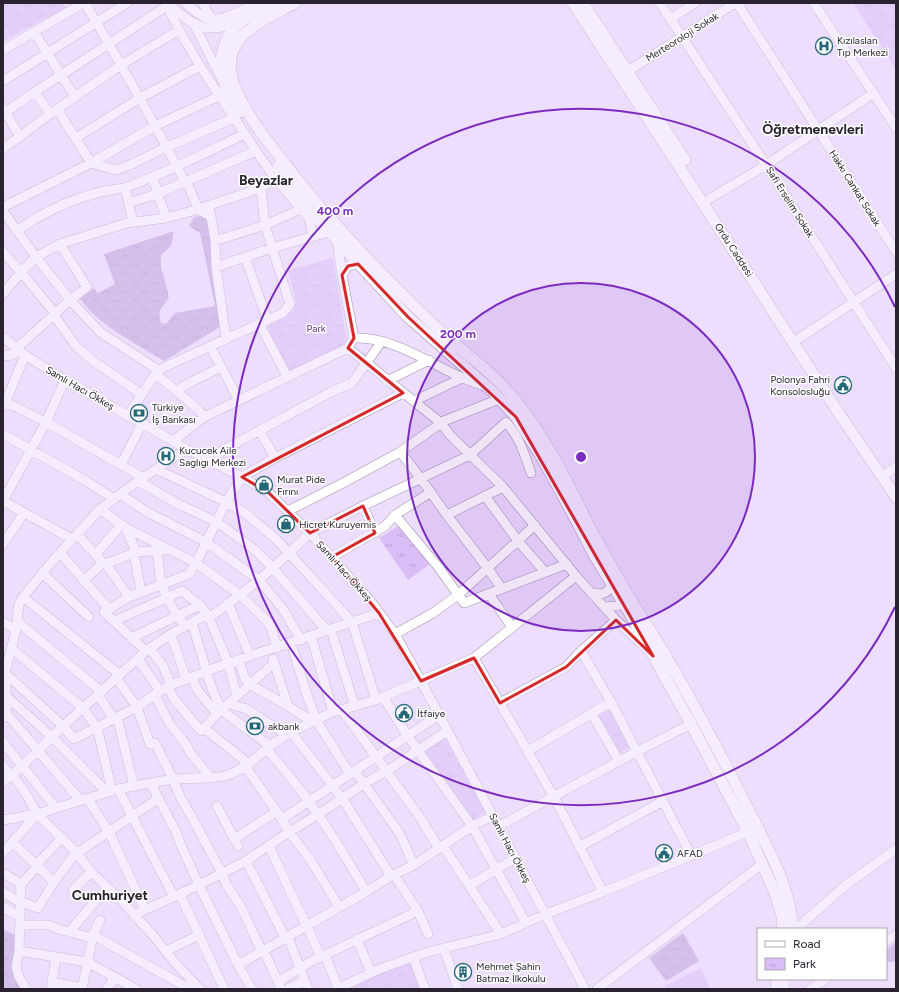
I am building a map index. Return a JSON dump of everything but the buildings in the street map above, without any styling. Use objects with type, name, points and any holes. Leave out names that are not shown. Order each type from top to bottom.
[{"type":"main road","points":[[274,3],[241,21],[224,43],[221,72],[224,83],[232,98],[266,152],[310,210],[337,241],[408,317],[486,386],[516,417],[541,456],[594,555],[611,583],[627,600],[671,664],[769,851],[788,904],[792,928]]},
{"type":"main road","points":[[295,3],[247,30],[234,48],[230,59],[231,74],[241,100],[264,136],[290,171],[346,237],[437,327],[502,385],[524,411],[545,442],[570,486],[627,600],[653,656],[748,832],[776,895],[782,916],[783,928]]},
{"type":"main road","name":"Ordu Caddesi","points":[[573,3],[840,415],[896,489]]},
{"type":"main road","name":"Ordu Caddesi","points":[[583,3],[628,71],[856,432],[885,475],[896,497]]},
{"type":"street","points":[[3,50],[84,3],[109,43],[140,98],[176,166],[189,187],[198,209],[210,216]]},
{"type":"street","points":[[108,3],[114,12]]},
{"type":"street","points":[[4,77],[48,53],[127,3]]},
{"type":"street","points":[[186,3],[206,18],[211,19],[226,17],[250,4]]},
{"type":"street","points":[[203,3],[211,19]]},
{"type":"street","name":"Safi Erselim Sokak","points":[[660,3],[896,368]]},
{"type":"street","points":[[670,19],[695,3]]},
{"type":"street","name":"Merteoroloji Sokak","points":[[628,71],[736,3]]},
{"type":"street","name":"Hakkı Cankat Sokak","points":[[736,3],[896,252]]},
{"type":"street","points":[[814,3],[896,128]]},
{"type":"street","points":[[167,4],[194,24],[212,28],[241,21]]},
{"type":"street","points":[[167,4],[179,30],[200,66],[256,152],[274,178],[309,218],[313,236]]},
{"type":"street","points":[[20,136],[4,111],[167,4]]},
{"type":"street","points":[[194,24],[224,83]]},
{"type":"street","points":[[3,149],[54,111],[121,65],[179,30]]},
{"type":"street","points":[[34,32],[75,97]]},
{"type":"street","points":[[76,138],[140,98],[200,66]]},
{"type":"street","points":[[35,92],[54,111],[76,138],[91,163],[116,170],[234,118]]},
{"type":"street","points":[[709,199],[766,165],[874,93]]},
{"type":"street","points":[[3,207],[91,163],[155,126],[219,96]]},
{"type":"street","points":[[17,231],[33,219],[61,206],[83,197],[124,188],[153,178],[245,134]]},
{"type":"street","points":[[128,203],[157,194],[256,152]]},
{"type":"street","points":[[153,178],[166,218]]},
{"type":"street","points":[[3,294],[21,272],[36,257],[60,244],[134,222],[166,218],[209,206],[261,188],[274,178]]},
{"type":"street","points":[[124,188],[134,222]]},
{"type":"street","points":[[128,415],[157,372],[226,338],[283,313],[290,304],[264,225],[261,188]]},
{"type":"street","points":[[209,206],[215,241],[216,267],[226,338]]},
{"type":"street","points":[[215,241],[264,225],[300,209]]},
{"type":"street","points":[[4,215],[70,300],[100,332],[157,372],[200,410],[204,416]]},
{"type":"street","points":[[216,267],[272,248],[330,232]]},
{"type":"street","points":[[173,441],[204,416],[348,348],[354,338],[337,241]]},
{"type":"street","points":[[3,355],[9,356],[16,353],[17,348],[70,300],[87,287],[60,244]]},
{"type":"street","points":[[4,254],[21,272],[55,314],[56,318],[76,346],[92,360],[141,394]]},
{"type":"street","points":[[245,257],[263,321],[287,376]]},
{"type":"street","points":[[342,275],[348,266],[358,264]]},
{"type":"street","points":[[798,339],[896,274]]},
{"type":"street","name":"Samlı Hacı Ökkeş","points":[[3,337],[25,355],[65,380],[187,449],[242,477],[269,494],[288,511],[332,557],[395,634],[585,989]]},
{"type":"street","points":[[354,338],[366,338],[382,341],[429,360],[473,383],[486,386]]},
{"type":"street","points":[[210,461],[224,449],[331,392],[352,383],[382,341]]},
{"type":"street","points":[[210,346],[230,381],[238,400]]},
{"type":"street","points":[[348,348],[387,381],[441,423],[450,435],[503,487],[576,576],[604,607],[653,656]]},
{"type":"street","points":[[25,355],[5,404],[46,422],[121,464],[176,503],[217,522],[255,550],[329,630],[356,707]]},
{"type":"street","points":[[387,381],[429,360]]},
{"type":"street","points":[[178,392],[183,386],[221,367]]},
{"type":"street","points":[[414,401],[462,378]]},
{"type":"street","points":[[65,380],[46,422],[3,501],[24,513],[75,537],[96,554],[129,597]]},
{"type":"street","points":[[114,621],[182,590],[226,502],[242,477],[275,458],[403,393]]},
{"type":"street","points":[[288,511],[400,452],[441,423],[462,412],[499,399]]},
{"type":"street","points":[[3,782],[148,650],[171,634],[202,617],[209,617],[228,604],[259,580],[310,533],[470,454],[506,422],[520,440],[531,473]]},
{"type":"street","points":[[121,464],[142,424]]},
{"type":"street","points":[[260,431],[275,458]]},
{"type":"street","points":[[3,434],[146,512],[206,542],[259,580],[283,609],[302,640]]},
{"type":"street","points":[[145,910],[109,832],[83,799],[4,716],[7,707],[4,696],[4,669],[17,626],[19,604],[42,573],[100,510],[141,479],[158,470],[187,449]]},
{"type":"street","points":[[400,452],[421,478],[502,589]]},
{"type":"street","points":[[885,475],[896,467]]},
{"type":"street","points":[[158,470],[226,502],[245,513],[276,539],[352,622],[380,699],[472,826],[526,923]]},
{"type":"street","points":[[447,515],[503,487]]},
{"type":"street","points":[[332,557],[375,533],[385,526],[395,515],[431,492]]},
{"type":"street","points":[[484,496],[518,541],[545,572]]},
{"type":"street","points":[[363,506],[375,533]]},
{"type":"street","points":[[100,510],[123,526],[196,563],[240,595],[268,623],[274,649],[274,664],[288,706]]},
{"type":"street","points":[[3,544],[24,513]]},
{"type":"street","points":[[395,515],[439,568],[464,603],[567,564]]},
{"type":"street","points":[[395,634],[433,613],[458,595],[535,525]]},
{"type":"street","points":[[123,526],[135,552],[141,592]]},
{"type":"street","points":[[96,554],[123,526]]},
{"type":"street","points":[[157,550],[161,585],[177,616],[189,624],[207,671],[219,712]]},
{"type":"street","points":[[84,580],[104,564],[135,552],[171,550]]},
{"type":"street","points":[[60,553],[109,609]]},
{"type":"street","points":[[42,573],[89,617]]},
{"type":"street","points":[[189,574],[129,597],[104,612],[131,638],[148,650],[163,666],[163,690],[169,723],[185,743],[191,754],[211,778]]},
{"type":"street","points":[[3,820],[37,814],[55,807],[134,786],[173,779],[211,778],[225,776],[235,772],[247,765],[268,747],[316,720],[337,711],[356,707],[380,699],[474,658],[576,576]]},
{"type":"street","points":[[592,593],[605,594],[611,583]]},
{"type":"street","points":[[182,590],[200,605],[209,617],[228,664],[236,706],[248,709],[289,734],[332,785],[418,911],[428,934]]},
{"type":"street","points":[[489,594],[512,627]]},
{"type":"street","points":[[23,597],[118,677],[137,707],[150,744],[155,743],[182,801],[222,873],[226,884],[241,908],[280,985],[299,968],[418,911]]},
{"type":"street","points":[[604,607],[617,606],[627,600]]},
{"type":"street","points":[[228,604],[250,656]]},
{"type":"street","points":[[131,638],[200,605]]},
{"type":"street","points":[[4,669],[63,726],[74,739],[137,707],[163,690],[189,678],[379,613]]},
{"type":"street","points":[[500,703],[566,667],[581,651],[616,620]]},
{"type":"street","points":[[3,622],[17,626],[100,694],[116,718],[134,786]]},
{"type":"street","points":[[171,634],[189,678],[198,691],[219,712],[268,747],[319,814],[366,892]]},
{"type":"street","points":[[311,636],[337,711],[387,771],[470,885],[502,934]]},
{"type":"street","points":[[291,643],[316,720],[353,772],[365,783],[400,834],[414,865]]},
{"type":"street","points":[[11,648],[84,708],[96,727],[112,791]]},
{"type":"street","points":[[581,651],[611,702],[691,855]]},
{"type":"street","points":[[474,658],[554,797],[603,892]]},
{"type":"street","points":[[138,659],[163,690],[174,699],[201,731],[249,684],[274,664]]},
{"type":"street","points":[[239,660],[244,676],[249,684],[305,717],[316,720]]},
{"type":"street","points":[[4,696],[112,791],[132,815],[199,935],[224,989]]},
{"type":"street","points":[[528,751],[611,702]]},
{"type":"street","points":[[592,714],[619,761]]},
{"type":"street","points":[[217,806],[236,843],[353,772],[438,715]]},
{"type":"street","points":[[499,826],[691,724]]},
{"type":"street","points":[[204,728],[247,765],[289,832],[310,859],[339,907]]},
{"type":"street","points":[[134,915],[199,885],[246,861],[447,731]]},
{"type":"street","points":[[3,742],[55,807]]},
{"type":"street","points":[[3,766],[12,775],[26,794],[37,814],[77,854],[91,872],[118,897],[176,964],[200,989]]},
{"type":"street","points":[[151,784],[177,834],[199,885],[238,965],[252,989]]},
{"type":"street","points":[[36,925],[38,908],[54,882],[74,855],[159,798]]},
{"type":"street","points":[[579,847],[663,801]]},
{"type":"street","points":[[3,853],[37,814]]},
{"type":"street","points":[[238,965],[414,865],[472,826],[493,816]]},
{"type":"street","points":[[268,846],[306,927],[323,956],[338,988],[371,973],[413,957],[502,934],[546,914],[748,832]]},
{"type":"street","points":[[26,989],[19,977],[16,967],[19,951],[21,884],[62,838]]},
{"type":"street","points":[[12,842],[54,882]]},
{"type":"street","points":[[797,928],[846,885],[896,849]]},
{"type":"street","points":[[470,885],[516,858]]},
{"type":"street","points":[[246,861],[287,938],[306,985],[287,989]]},
{"type":"street","points":[[597,989],[762,864]]},
{"type":"street","points":[[74,890],[91,872]]},
{"type":"street","points":[[3,873],[21,884]]},
{"type":"street","points":[[69,932],[107,888]]},
{"type":"street","points":[[3,892],[21,902],[38,908]]},
{"type":"street","points":[[3,907],[20,921],[36,925],[48,925],[69,932],[93,936],[190,989]]},
{"type":"street","points":[[56,958],[52,986],[82,989],[93,936],[100,920]]},
{"type":"street","points":[[166,952],[199,935]]},
{"type":"street","points":[[887,940],[896,935]]},
{"type":"street","points":[[357,940],[371,973]]},
{"type":"street","points":[[444,948],[458,989]]},
{"type":"street","points":[[19,951],[87,962],[136,989]]},
{"type":"street","points":[[413,957],[425,989]]},
{"type":"street","points":[[107,989],[115,977]]},
{"type":"street","points":[[810,989],[824,980]]},
{"type":"highlighted area","points":[[358,264],[408,317],[516,417],[653,656],[616,620],[566,667],[500,703],[474,658],[421,681],[379,613],[332,557],[375,533],[363,506],[310,533],[269,493],[242,477],[403,393],[348,348],[354,338],[342,275],[348,266]]},
{"type":"green space","points":[[3,3],[63,3],[66,8],[3,41]]},
{"type":"green space","points":[[853,3],[896,3],[896,70]]},
{"type":"green space","points":[[207,215],[223,325],[164,361],[108,326],[88,309],[80,299],[94,288],[98,293],[115,284],[104,254],[174,231],[171,246],[161,255],[161,267],[169,297],[159,312],[161,323],[166,324],[175,313],[215,306],[200,233],[189,226],[194,217]]},
{"type":"green space","name":"Park","points":[[333,258],[347,340],[341,347],[289,371],[266,328],[293,311],[296,303],[288,270]]},
{"type":"green space","points":[[400,525],[430,564],[408,580],[379,538]]},
{"type":"green space","points":[[612,708],[632,746],[618,754],[598,715]]},
{"type":"green space","points":[[445,737],[486,811],[472,821],[424,751]]},
{"type":"green space","points":[[3,929],[15,935],[13,960],[21,989],[3,989]]},
{"type":"green space","points":[[683,933],[699,961],[666,981],[649,958]]},
{"type":"green space","points":[[896,942],[896,962],[887,961],[887,948]]},
{"type":"green space","points":[[413,960],[423,989],[344,989]]},
{"type":"green space","points":[[701,968],[710,988],[666,989],[665,986]]},
{"type":"place","name":"Kızılaslan Tıp Merkezi","points":[[824,46]]},
{"type":"place","name":"Polonya Fahri Konsolosluğu","points":[[843,385]]},
{"type":"place","name":"Türkiye İş Bankası","points":[[139,413]]},
{"type":"place","name":"Kucucek Aile Saglıgı Merkezi","points":[[166,456]]},
{"type":"place","name":"Murat Pide Fırını","points":[[264,485]]},
{"type":"place","name":"Hicret Kuruyemis","points":[[286,524]]},
{"type":"place","name":"İtfaiye","points":[[404,713]]},
{"type":"place","name":"akbank","points":[[255,726]]},
{"type":"place","name":"AFAD","points":[[664,853]]},
{"type":"place","name":"Mehmet Şahin Batmaz İlkokulu","points":[[463,972]]},
{"type":"district","name":"Öğretmenevleri","points":[[813,129]]},
{"type":"district","name":"Beyazlar","points":[[266,180]]},
{"type":"district","name":"Cumhuriyet","points":[[110,895]]}]
